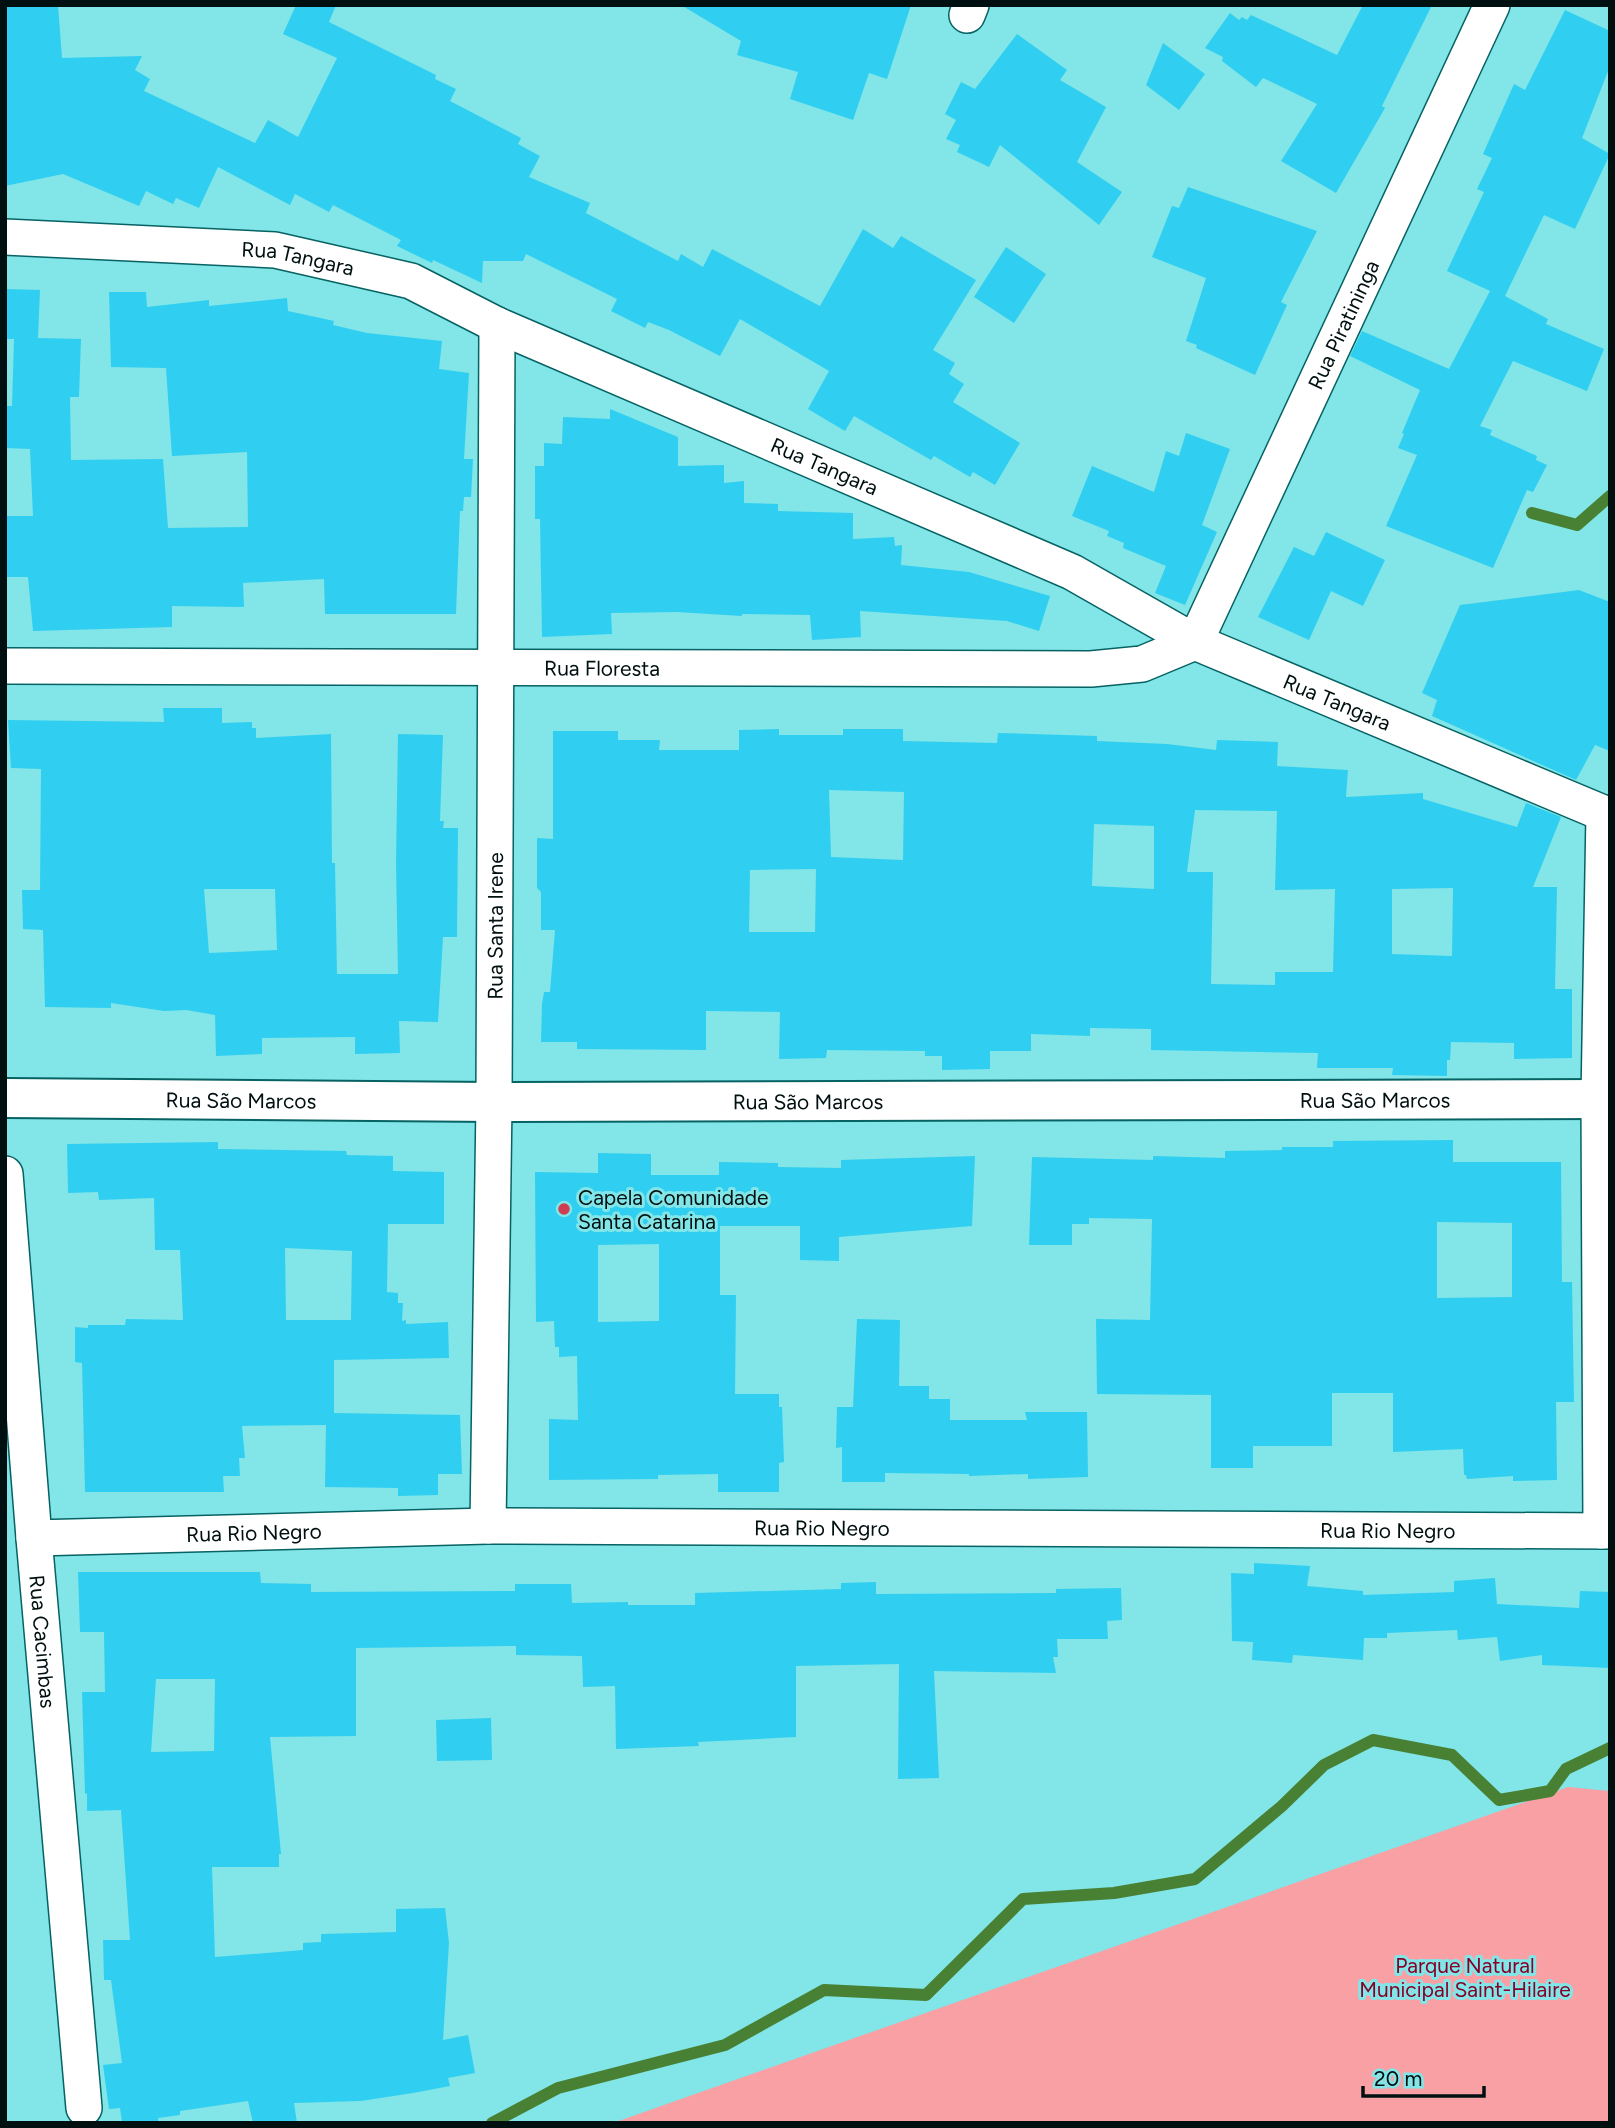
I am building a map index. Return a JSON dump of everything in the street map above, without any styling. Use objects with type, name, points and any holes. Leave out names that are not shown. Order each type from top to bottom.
[{"type":"street","name":"Rua Piratininga","points":[[1195,642],[1492,5]]},
{"type":"street","name":"Rua Tangara","points":[[5,237],[275,250],[411,281],[497,326],[1072,572],[1195,642],[1607,814]]},
{"type":"street","name":"Rua Santa Irene","points":[[488,1526],[494,1102],[497,326]]},
{"type":"street","name":"Rua Floresta","points":[[5,666],[1091,669],[1142,664],[1195,642]]},
{"type":"street","points":[[1605,1531],[1607,814]]},
{"type":"street","name":"Rua São Marcos","points":[[5,1098],[494,1102],[1605,1099]]},
{"type":"street","name":"Rua Cacimbas","points":[[5,1174],[83,2108]]},
{"type":"street","name":"Rua Rio Negro","points":[[34,1538],[488,1526],[1605,1531]]},
{"type":"green space","name":"Parque Natural Municipal Saint-Hilaire","points":[[1568,1787],[1610,1791],[1610,2123],[613,2123]]},
{"type":"building","points":[[5,5],[58,5],[62,58],[142,56],[135,70],[150,79],[144,91],[255,143],[268,120],[298,137],[337,58],[283,34],[296,5],[336,5],[329,22],[436,75],[435,79],[456,89],[450,101],[521,138],[518,144],[540,156],[529,177],[590,203],[586,213],[678,261],[681,254],[703,267],[712,249],[820,306],[863,229],[893,248],[901,236],[976,280],[933,350],[955,363],[949,374],[964,384],[953,402],[1020,443],[995,485],[973,472],[970,477],[934,456],[931,460],[854,416],[845,431],[808,409],[829,371],[740,319],[720,356],[669,330],[648,322],[645,328],[611,311],[617,299],[526,254],[523,261],[483,261],[482,283],[397,246],[401,240],[333,205],[329,212],[295,194],[290,205],[218,167],[199,208],[176,198],[173,204],[146,191],[139,206],[63,174],[5,186]]},
{"type":"building","points":[[681,5],[911,5],[887,79],[869,73],[853,120],[790,99],[798,72],[737,55],[741,41]]},
{"type":"building","points":[[1363,5],[1432,5],[1382,106],[1385,108],[1336,193],[1281,161],[1317,104],[1263,78],[1256,87],[1222,61],[1223,57],[1205,48],[1230,13],[1239,20],[1242,17],[1247,20],[1251,15],[1337,55]]},
{"type":"building","points":[[1565,10],[1610,31],[1610,66],[1582,138],[1610,154],[1575,229],[1544,215],[1505,296],[1548,319],[1546,324],[1604,349],[1587,391],[1513,361],[1480,426],[1492,430],[1490,435],[1537,456],[1536,460],[1547,465],[1533,492],[1527,490],[1493,568],[1386,526],[1417,455],[1398,448],[1420,390],[1350,356],[1362,331],[1449,369],[1490,291],[1447,271],[1484,192],[1477,189],[1492,158],[1483,154],[1514,84],[1525,90]]},
{"type":"building","points":[[1017,34],[1067,70],[1060,80],[1106,107],[1077,162],[1122,192],[1099,225],[1000,145],[989,167],[957,152],[960,145],[946,139],[956,120],[945,114],[961,82],[975,89]]},
{"type":"building","points":[[1163,43],[1205,74],[1179,110],[1146,85]]},
{"type":"building","points":[[1188,187],[1317,231],[1281,302],[1287,305],[1255,375],[1186,341],[1206,278],[1152,257],[1172,206],[1179,208]]},
{"type":"building","points":[[1006,247],[1046,274],[1014,323],[974,297]]},
{"type":"building","points":[[5,289],[40,290],[38,338],[81,339],[79,397],[70,397],[71,460],[163,459],[168,528],[248,527],[247,452],[172,456],[166,368],[111,367],[109,292],[146,292],[147,307],[209,300],[209,306],[287,298],[288,311],[334,321],[333,325],[367,333],[442,341],[439,369],[469,373],[464,459],[473,459],[471,497],[464,497],[463,511],[460,511],[456,614],[325,614],[324,579],[243,583],[244,607],[172,606],[172,627],[33,631],[28,577],[5,577],[5,516],[33,516],[30,449],[5,448],[5,406],[12,406],[14,339],[5,339]]},
{"type":"building","points":[[610,409],[678,437],[678,466],[724,465],[724,483],[744,481],[744,503],[778,504],[778,511],[853,513],[853,539],[894,537],[895,546],[902,545],[901,565],[969,572],[1050,596],[1039,631],[1007,621],[860,611],[861,637],[812,640],[810,615],[742,616],[677,612],[611,613],[612,634],[542,637],[540,519],[535,519],[535,466],[544,466],[544,443],[562,444],[563,417],[610,419]]},
{"type":"building","points":[[1186,433],[1230,449],[1202,525],[1217,532],[1185,605],[1155,593],[1166,566],[1123,548],[1124,543],[1107,536],[1109,531],[1072,516],[1092,466],[1154,492],[1166,451],[1179,456]]},
{"type":"building","points":[[1326,532],[1385,560],[1363,606],[1331,591],[1309,640],[1258,617],[1294,547],[1314,556]]},
{"type":"building","points":[[1579,590],[1610,602],[1610,751],[1595,745],[1576,780],[1432,716],[1437,700],[1422,693],[1460,605]]},
{"type":"building","points":[[163,708],[222,708],[222,723],[252,722],[252,728],[256,728],[256,738],[331,734],[332,863],[335,863],[337,974],[398,974],[398,734],[443,735],[440,821],[444,821],[443,828],[458,828],[457,937],[443,937],[438,1022],[399,1021],[400,1053],[355,1054],[355,1037],[262,1038],[262,1054],[216,1056],[215,1015],[111,1003],[111,1008],[45,1007],[43,930],[23,929],[22,890],[40,890],[41,769],[11,768],[8,720],[164,722]],"holes":[[[204,889],[275,889],[277,950],[209,953]]]},
{"type":"building","points":[[779,729],[779,735],[843,735],[843,729],[903,729],[903,741],[997,743],[998,733],[1097,736],[1097,741],[1167,744],[1216,750],[1217,740],[1278,742],[1277,766],[1348,770],[1346,797],[1423,793],[1423,799],[1517,827],[1526,803],[1561,817],[1533,887],[1557,887],[1555,989],[1572,989],[1572,1058],[1514,1059],[1514,1043],[1451,1042],[1447,1076],[1392,1075],[1393,1068],[1317,1068],[1318,1053],[1151,1050],[1151,1029],[1090,1028],[1090,1036],[1031,1034],[1031,1051],[990,1051],[990,1069],[942,1070],[942,1056],[925,1056],[925,1051],[827,1050],[826,1058],[779,1059],[780,1012],[706,1011],[706,1050],[577,1049],[577,1042],[541,1042],[542,1004],[544,992],[550,992],[555,930],[541,930],[541,892],[537,888],[537,838],[553,839],[553,731],[618,731],[618,740],[660,740],[659,750],[739,750],[739,730]],"holes":[[[829,790],[904,792],[903,860],[831,857]],[[1195,810],[1277,811],[1275,890],[1335,889],[1333,972],[1275,972],[1275,985],[1211,984],[1213,872],[1187,872]],[[1094,824],[1154,826],[1154,889],[1092,886]],[[816,869],[815,932],[749,932],[750,870]],[[1453,888],[1452,956],[1392,954],[1392,889]]]},
{"type":"building","points":[[1453,1140],[1453,1162],[1561,1162],[1562,1282],[1572,1282],[1574,1402],[1556,1402],[1557,1480],[1513,1481],[1513,1476],[1467,1479],[1464,1475],[1463,1449],[1393,1452],[1393,1393],[1332,1393],[1332,1446],[1253,1446],[1253,1468],[1211,1468],[1211,1395],[1097,1394],[1096,1319],[1150,1320],[1152,1219],[1089,1218],[1089,1224],[1072,1224],[1072,1245],[1029,1245],[1032,1157],[1153,1160],[1153,1156],[1225,1158],[1225,1151],[1333,1147],[1333,1141]],"holes":[[[1437,1222],[1512,1223],[1512,1297],[1437,1298]]]},
{"type":"building","points":[[218,1142],[218,1149],[346,1151],[347,1155],[393,1156],[393,1171],[444,1172],[444,1224],[388,1224],[387,1292],[398,1293],[398,1303],[403,1303],[402,1321],[406,1320],[406,1324],[448,1322],[449,1358],[334,1360],[334,1413],[460,1415],[462,1474],[438,1474],[438,1495],[398,1496],[398,1488],[325,1487],[326,1425],[242,1426],[245,1458],[239,1458],[240,1476],[223,1476],[224,1492],[85,1492],[82,1363],[75,1362],[75,1327],[125,1325],[126,1319],[183,1320],[180,1250],[155,1250],[154,1198],[99,1200],[98,1192],[68,1193],[67,1144]],"holes":[[[285,1248],[352,1251],[351,1320],[286,1320]]]},
{"type":"building","points":[[598,1153],[651,1154],[651,1175],[719,1175],[719,1162],[841,1168],[841,1160],[975,1156],[972,1226],[839,1237],[839,1261],[800,1260],[800,1226],[720,1226],[720,1295],[736,1295],[735,1394],[779,1394],[784,1462],[779,1463],[779,1492],[718,1492],[718,1474],[658,1475],[658,1479],[549,1480],[549,1419],[578,1420],[577,1356],[559,1357],[559,1347],[555,1347],[554,1321],[536,1322],[535,1172],[598,1173]],"holes":[[[659,1244],[659,1321],[598,1322],[598,1245]]]},
{"type":"building","points":[[857,1319],[900,1320],[899,1386],[929,1386],[929,1399],[950,1399],[950,1420],[1027,1420],[1025,1412],[1087,1412],[1088,1477],[1028,1479],[1028,1474],[969,1476],[885,1473],[885,1482],[842,1482],[842,1447],[836,1448],[837,1407],[853,1407]]},
{"type":"building","points":[[1254,1563],[1310,1566],[1307,1586],[1363,1591],[1363,1595],[1454,1592],[1454,1581],[1495,1578],[1497,1604],[1579,1608],[1580,1591],[1610,1592],[1610,1668],[1542,1665],[1542,1655],[1500,1661],[1497,1637],[1458,1640],[1457,1630],[1387,1633],[1387,1638],[1364,1638],[1363,1660],[1293,1655],[1292,1663],[1252,1660],[1253,1642],[1232,1641],[1231,1573],[1254,1574]]},
{"type":"building","points":[[78,1572],[260,1572],[261,1583],[311,1584],[311,1592],[515,1591],[515,1584],[571,1584],[572,1603],[628,1602],[628,1605],[695,1605],[695,1593],[841,1589],[841,1583],[876,1582],[876,1594],[1056,1593],[1056,1589],[1121,1588],[1122,1620],[1107,1621],[1108,1639],[1057,1639],[1058,1657],[1053,1657],[1056,1673],[934,1671],[939,1778],[898,1779],[899,1664],[796,1666],[796,1737],[698,1742],[699,1746],[616,1749],[615,1686],[583,1687],[582,1656],[516,1655],[516,1646],[356,1648],[356,1736],[270,1737],[281,1854],[279,1867],[212,1867],[215,1957],[303,1950],[303,1943],[321,1942],[321,1934],[396,1932],[396,1909],[445,1908],[449,1943],[443,2040],[468,2035],[475,2073],[448,2078],[450,2086],[413,2093],[361,2101],[294,2103],[297,2123],[253,2123],[248,2101],[180,2111],[180,2115],[158,2118],[159,2123],[122,2123],[120,2108],[109,2109],[103,2065],[122,2063],[111,1980],[104,1980],[103,1940],[130,1940],[121,1810],[87,1811],[87,1793],[85,1794],[82,1692],[105,1692],[104,1632],[80,1632]],"holes":[[[156,1679],[215,1679],[214,1751],[151,1752]]]},
{"type":"building","points":[[491,1718],[492,1760],[437,1761],[436,1720]]},
{"type":"waterway","points":[[1532,513],[1577,525],[1610,496]]},
{"type":"waterway","points":[[492,2123],[558,2088],[725,2045],[824,1990],[926,1995],[1023,1899],[1114,1893],[1195,1879],[1282,1806],[1324,1765],[1373,1740],[1452,1755],[1499,1800],[1550,1791],[1566,1769],[1610,1748]]},
{"type":"place","name":"Capela Comunidade Santa Catarina","points":[[564,1209]]}]
